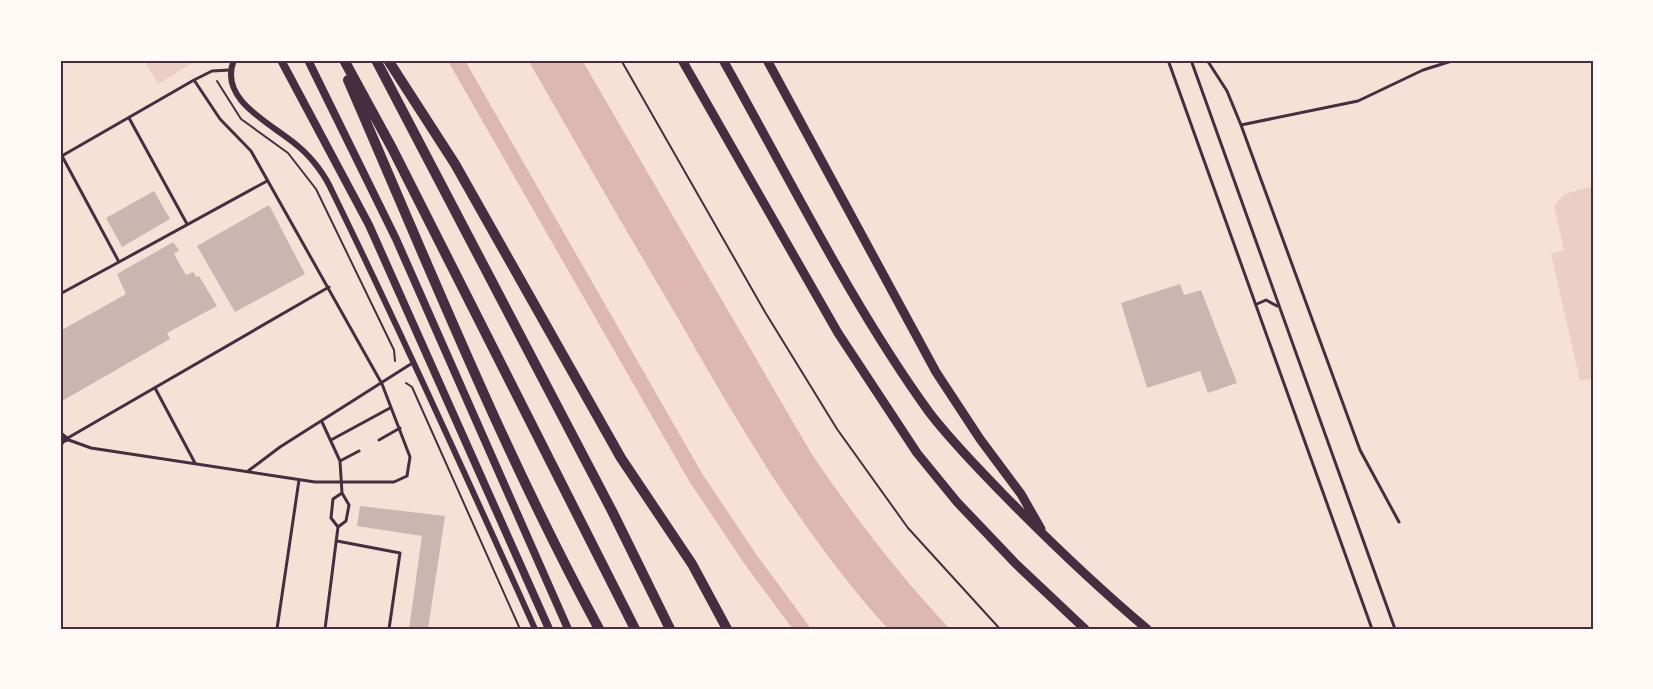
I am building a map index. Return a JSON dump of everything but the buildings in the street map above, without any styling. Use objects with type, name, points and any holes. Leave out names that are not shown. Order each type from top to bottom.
[{"type":"highway","points":[[340,60],[499,428],[563,562],[599,629]]},
{"type":"highway","points":[[344,60],[393,148],[635,629]]},
{"type":"highway","points":[[376,60],[670,629]]},
{"type":"highway","points":[[388,60],[455,164],[621,458],[692,564],[727,629]]},
{"type":"highway","points":[[682,60],[838,333],[917,453],[957,502],[1008,556],[1085,629]]},
{"type":"highway","points":[[723,60],[893,360],[931,414],[960,449],[1049,541],[1096,587],[1147,629]]},
{"type":"highway","points":[[767,60],[772,65],[936,372],[980,440],[1021,494],[1049,541]]},
{"type":"main road","points":[[281,60],[369,225],[549,629]]},
{"type":"main road","points":[[308,60],[396,239],[568,629]]},
{"type":"street","points":[[234,60],[230,70],[231,80],[246,105],[300,147],[330,186],[415,361],[536,629]]},
{"type":"lane","points":[[1168,60],[1372,629]]},
{"type":"lane","points":[[1191,60],[1395,629]]},
{"type":"lane","points":[[1207,60],[1227,91],[1241,125],[1360,450],[1399,522]]},
{"type":"lane","points":[[1241,125],[1358,101],[1423,70],[1455,60]]},
{"type":"lane","points":[[119,262],[61,157],[194,80],[212,71],[230,70]]},
{"type":"lane","points":[[63,436],[91,448],[299,480],[343,483],[394,482],[408,476],[410,457],[382,384],[251,151],[220,119],[194,80]]},
{"type":"lane","points":[[129,118],[187,224]]},
{"type":"lane","points":[[60,294],[268,180]]},
{"type":"lane","points":[[60,446],[63,436],[155,388],[329,287]]},
{"type":"lane","points":[[1256,305],[1266,300],[1278,307]]},
{"type":"lane","points":[[248,471],[280,447],[415,361]]},
{"type":"lane","points":[[155,388],[195,463]]},
{"type":"lane","points":[[331,440],[391,408]]},
{"type":"lane","points":[[322,422],[340,461],[342,493],[349,505],[346,521],[338,527]]},
{"type":"lane","points":[[379,440],[400,428]]},
{"type":"lane","points":[[340,461],[359,451]]},
{"type":"lane","points":[[277,629],[299,480]]},
{"type":"lane","points":[[325,629],[338,527],[331,518],[333,500],[342,493]]},
{"type":"lane","points":[[337,542],[400,553],[389,629]]},
{"type":"path","points":[[621,60],[765,312],[837,429],[908,528],[1000,629]]},
{"type":"path","points":[[217,81],[241,118],[288,153],[316,189],[394,350],[395,361]]},
{"type":"path","points":[[406,382],[412,387],[520,629]]},
{"type":"shaded area","points":[[144,60],[197,60],[158,84]]},
{"type":"shaded area","points":[[528,60],[582,60],[811,453],[877,544],[950,629],[888,629],[829,557],[750,441]]},
{"type":"shaded area","points":[[1593,186],[1593,378],[1580,381],[1551,254],[1564,250],[1554,206],[1564,194]]},
{"type":"waterway","points":[[456,60],[696,478],[751,560],[802,629]]}]
